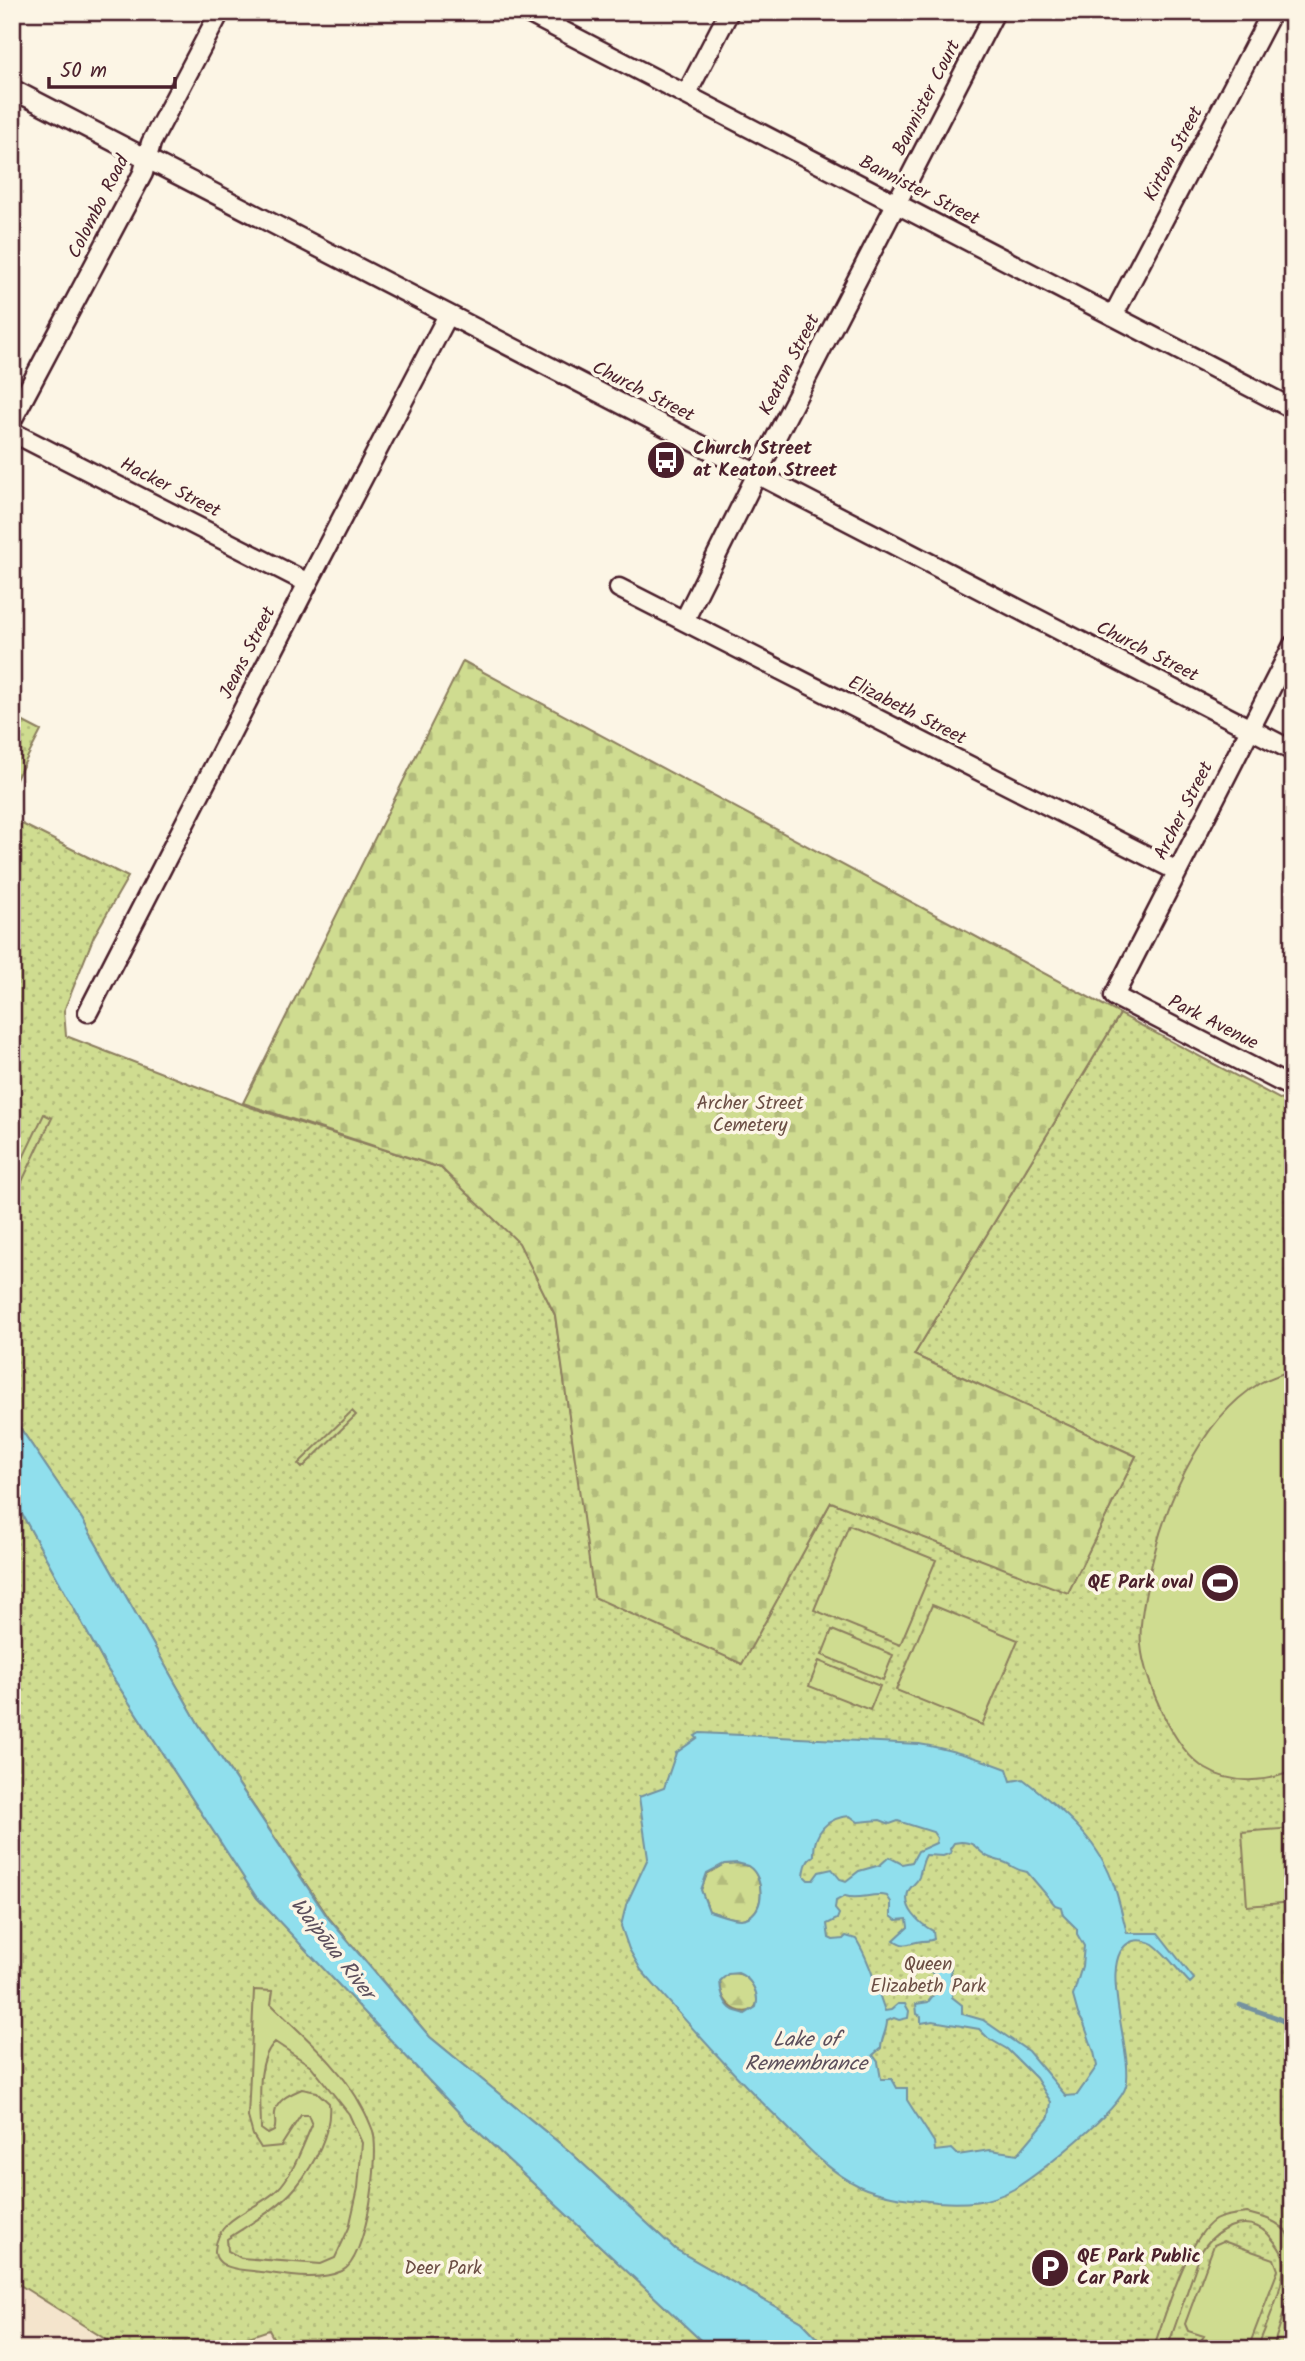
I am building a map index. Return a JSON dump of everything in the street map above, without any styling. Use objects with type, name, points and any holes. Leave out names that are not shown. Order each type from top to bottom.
[{"type":"street","name":"Colombo Road","points":[[12,420],[139,180],[151,143],[220,12]]},
{"type":"street","name":"Bannister Street","points":[[526,12],[1293,409]]},
{"type":"street","points":[[686,95],[729,12]]},
{"type":"street","name":"Bannister Court","points":[[898,204],[995,12]]},
{"type":"street","name":"Kirton Street","points":[[1113,316],[1272,12]]},
{"type":"street","name":"Church Street","points":[[12,89],[1293,751]]},
{"type":"street","name":"Keaton Street","points":[[684,621],[757,474],[898,204]]},
{"type":"street","name":"Jeans Street","points":[[88,1012],[449,315]]},
{"type":"street","name":"Hacker Street","points":[[12,432],[308,583]]},
{"type":"street","name":"Elizabeth Street","points":[[619,588],[1177,871]]},
{"type":"street","name":"Archer Street","points":[[1114,996],[1293,645]]},
{"type":"street","name":"Park Avenue","points":[[1114,996],[1293,1088]]},
{"type":"shaded area","points":[[12,2280],[121,2349],[12,2349]]},
{"type":"shaded area","points":[[269,2330],[279,2349],[213,2349]]},
{"type":"green space","name":"Archer Street Cemetery","points":[[463,661],[1120,1014],[914,1355],[1136,1456],[1068,1593],[831,1502],[742,1664],[594,1597],[555,1315],[519,1243],[441,1168],[243,1103]]},
{"type":"green space","points":[[12,716],[41,731],[12,787]]},
{"type":"green space","name":"Queen Elizabeth Park","points":[[12,819],[128,877],[94,936],[64,1011],[66,1036],[250,1107],[441,1168],[519,1242],[555,1315],[575,1457],[741,1664],[831,1502],[1068,1592],[1136,1456],[914,1355],[1120,1014],[1293,1106],[1293,2349],[828,2349],[802,2322],[675,2249],[569,2151],[430,2037],[329,1918],[199,1725],[82,1519],[12,1416]]},
{"type":"green space","points":[[44,1114],[52,1118],[19,1188],[12,1185],[12,1181]]},
{"type":"green space","name":"QE Park oval","points":[[1293,1371],[1293,1771],[1272,1778],[1238,1780],[1206,1769],[1194,1760],[1172,1731],[1154,1695],[1143,1660],[1142,1613],[1162,1527],[1185,1471],[1200,1444],[1238,1400],[1260,1383]]},
{"type":"green space","points":[[352,1411],[356,1415],[302,1468],[298,1464]]},
{"type":"green space","name":"Deer Park","points":[[12,1496],[108,1670],[257,1898],[468,2122],[710,2349],[279,2349],[269,2330],[213,2349],[121,2349],[12,2280]]},
{"type":"green space","points":[[849,1525],[936,1560],[900,1645],[814,1610]]},
{"type":"green space","points":[[932,1605],[1018,1640],[982,1725],[896,1690]]},
{"type":"green space","points":[[832,1630],[893,1655],[883,1680],[822,1655]]},
{"type":"green space","points":[[819,1661],[880,1686],[870,1710],[809,1686]]},
{"type":"green space","points":[[1293,1828],[1293,1902],[1247,1906],[1242,1832]]},
{"type":"green space","points":[[737,1863],[754,1871],[761,1896],[755,1911],[749,1917],[741,1919],[709,1911],[701,1890],[707,1874],[724,1864]]},
{"type":"green space","points":[[728,1973],[742,1975],[752,1984],[757,1996],[752,2010],[736,2010],[723,1995],[720,1981]]},
{"type":"green space","points":[[254,1990],[273,1991],[271,2004],[321,2052],[343,2078],[362,2107],[373,2131],[375,2162],[370,2206],[358,2248],[351,2263],[342,2271],[332,2275],[309,2277],[235,2269],[219,2261],[215,2250],[223,2229],[230,2221],[283,2184],[312,2125],[308,2115],[301,2115],[281,2146],[261,2148],[253,2135],[248,2117]],"holes":[[[275,2042],[311,2066],[349,2114],[362,2143],[358,2188],[349,2228],[335,2258],[321,2264],[241,2258],[228,2251],[227,2239],[289,2195],[309,2169],[328,2125],[329,2103],[317,2092],[302,2089],[285,2098],[276,2108],[274,2131],[268,2134],[261,2129],[260,2083],[264,2060]]]},
{"type":"green space","points":[[1247,2213],[1278,2225],[1286,2232],[1291,2243],[1293,2273],[1272,2349],[1257,2349],[1279,2290],[1284,2266],[1283,2256],[1268,2234],[1259,2228],[1240,2224],[1222,2231],[1201,2252],[1167,2349],[1153,2349],[1178,2279],[1195,2243],[1215,2220]]},
{"type":"green space","points":[[1223,2241],[1274,2259],[1278,2270],[1249,2346],[1244,2349],[1195,2349],[1204,2336],[1188,2331],[1185,2324],[1214,2245]]},
{"type":"water","name":"Waipōua River","points":[[12,1416],[82,1519],[199,1725],[328,1918],[430,2037],[569,2151],[675,2249],[802,2322],[828,2349],[710,2349],[468,2122],[257,1898],[108,1670],[12,1496]]},
{"type":"water","name":"Lake of Remembrance","points":[[700,1733],[930,1746],[1007,1769],[1011,1781],[1023,1779],[1063,1812],[1086,1837],[1105,1864],[1117,1893],[1127,1933],[1158,1933],[1194,1979],[1190,1983],[1151,1943],[1135,1940],[1122,1950],[1116,1965],[1116,1984],[1127,2071],[1126,2086],[1109,2111],[1058,2156],[1014,2189],[977,2202],[937,2202],[878,2193],[848,2180],[818,2157],[763,2104],[641,1970],[629,1949],[621,1926],[626,1905],[648,1858],[639,1797],[664,1788],[676,1753],[697,1738],[695,1736]],"holes":[[[850,1816],[858,1822],[880,1820],[890,1824],[898,1821],[933,1832],[937,1838],[936,1843],[918,1851],[912,1862],[902,1864],[889,1857],[880,1865],[859,1871],[846,1881],[840,1879],[832,1869],[819,1872],[813,1880],[808,1880],[804,1876],[805,1867],[814,1856],[819,1833],[823,1827]],[[954,1843],[970,1843],[988,1857],[1027,1872],[1055,1905],[1061,1907],[1063,1915],[1077,1929],[1084,1946],[1082,1966],[1073,1996],[1097,2066],[1077,2095],[1066,2096],[1028,2051],[983,2020],[962,2014],[962,2005],[952,1997],[954,1984],[951,1980],[951,1966],[945,1962],[931,1968],[931,1972],[939,1979],[934,1994],[928,2002],[916,2004],[921,2023],[933,2021],[979,2029],[1007,2049],[1036,2078],[1051,2102],[1049,2117],[1018,2154],[990,2150],[958,2155],[952,2149],[935,2151],[934,2142],[907,2100],[907,2088],[897,2088],[892,2079],[881,2079],[878,2062],[873,2055],[881,2048],[887,2021],[908,2018],[909,2011],[905,2004],[898,2004],[885,2011],[869,1965],[856,1939],[846,1936],[843,1939],[829,1938],[827,1924],[837,1919],[839,1914],[835,1909],[836,1901],[845,1896],[856,1898],[882,1895],[887,1896],[891,1902],[891,1916],[896,1920],[907,1919],[908,1927],[894,1940],[905,1945],[934,1939],[933,1931],[913,1914],[907,1896],[918,1879],[926,1855],[943,1856],[951,1853],[950,1849]],[[724,1864],[748,1866],[758,1879],[761,1896],[759,1904],[749,1917],[737,1919],[709,1911],[701,1890],[707,1873]],[[728,1974],[743,1975],[755,1991],[756,2007],[745,2014],[730,2008],[723,1997],[720,1981]]]},
{"type":"waterway","points":[[1240,2005],[1293,2026]]},
{"type":"place","name":"Church Street at Keaton Street","points":[[666,460]]},
{"type":"place","name":"QE Park oval","points":[[1220,1583]]},
{"type":"place","name":"QE Park Public Car Park","points":[[1050,2268]]}]
